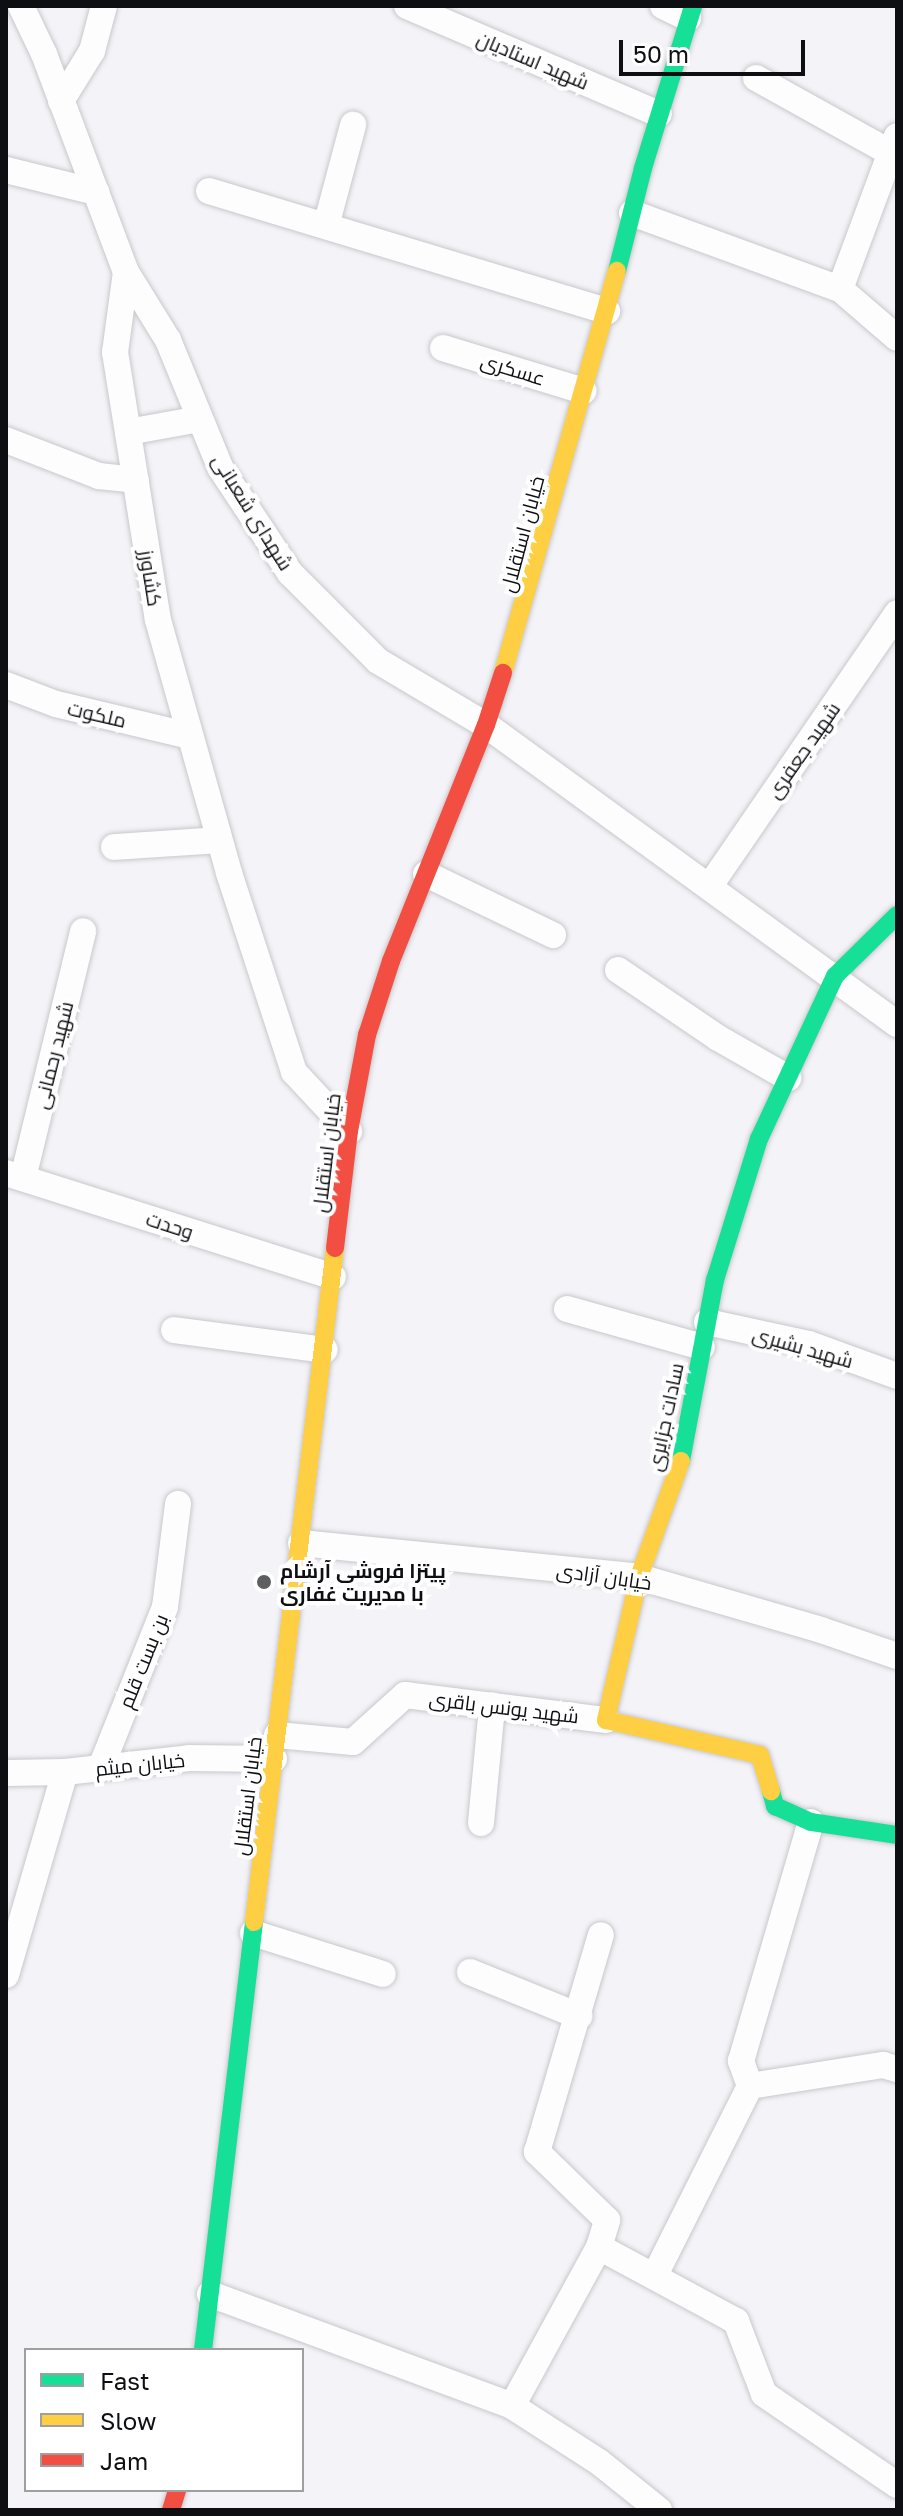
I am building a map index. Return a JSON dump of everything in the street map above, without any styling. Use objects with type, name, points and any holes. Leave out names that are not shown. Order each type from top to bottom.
[{"type":"street","name":"کشاورز","points":[[21,6],[126,272],[115,352],[158,620],[219,840],[294,1072],[349,1131]]},
{"type":"street","points":[[61,101],[92,51],[104,6]]},
{"type":"street","name":"شهید استادیان","points":[[407,6],[659,114]]},
{"type":"street","points":[[663,6],[690,12]]},
{"type":"street","name":"خیابان استقلال","points":[[203,2348],[349,1131],[367,1035],[391,961],[486,725],[524,609],[659,114],[690,12]]},
{"type":"street","points":[[756,78],[892,160],[840,289]]},
{"type":"street","points":[[326,226],[353,125]]},
{"type":"street","points":[[6,170],[96,192]]},
{"type":"street","points":[[209,191],[607,311]]},
{"type":"street","points":[[632,213],[840,289],[897,338]]},
{"type":"street","name":"شهدای شعبانی","points":[[126,272],[168,340],[221,469],[290,573],[378,661],[486,725],[835,976]]},
{"type":"street","name":"عسکری","points":[[443,348],[584,391]]},
{"type":"street","points":[[128,432],[200,419]]},
{"type":"street","points":[[6,440],[99,476],[136,480]]},
{"type":"street","name":"شهید جعفری","points":[[709,887],[897,613]]},
{"type":"street","name":"ملکوت","points":[[6,685],[56,704],[190,736]]},
{"type":"street","points":[[114,847],[219,840]]},
{"type":"street","points":[[426,874],[553,935]]},
{"type":"street","name":"سادات جزایری","points":[[606,1720],[639,1577],[681,1462],[715,1280],[759,1139],[835,976],[897,915]]},
{"type":"street","name":"شهید رحمانی","points":[[14,1176],[83,931]]},
{"type":"street","points":[[618,970],[718,1038],[788,1078]]},
{"type":"street","points":[[835,976],[897,1024]]},
{"type":"street","name":"وحدت","points":[[14,1176],[333,1277]]},
{"type":"street","name":"شهید بشیری","points":[[567,1309],[705,1334],[809,1344],[897,1376]]},
{"type":"street","points":[[174,1330],[325,1350]]},
{"type":"street","name":"بن بست قلم","points":[[101,1767],[165,1607],[178,1504]]},
{"type":"street","name":"خیابان آزادی","points":[[301,1543],[639,1577],[821,1630],[897,1656]]},
{"type":"street","name":"شهید یونس باقری","points":[[275,1747],[353,1742],[405,1695],[606,1720]]},
{"type":"street","points":[[481,1823],[492,1706]]},
{"type":"street","points":[[606,1720],[760,1755],[775,1806],[811,1822],[897,1835]]},
{"type":"street","name":"خیابان میثم","points":[[6,1773],[65,1772],[275,1747]]},
{"type":"street","points":[[6,1975],[65,1772]]},
{"type":"street","points":[[655,2275],[750,2086],[741,2061],[811,1822]]},
{"type":"street","points":[[253,1933],[383,1974]]},
{"type":"street","points":[[512,2406],[599,2247],[607,2220],[537,2152],[601,1935]]},
{"type":"street","points":[[470,1972],[579,2016]]},
{"type":"street","points":[[750,2086],[883,2065],[897,2069]]},
{"type":"street","points":[[599,2247],[736,2321],[764,2394],[897,2485]]},
{"type":"street","points":[[210,2294],[512,2406],[599,2462],[659,2510]]},
{"type":"traffic: fast","points":[[617,271],[643,168],[693,6]]},
{"type":"traffic: fast","points":[[681,1461],[715,1280],[759,1139],[835,976],[897,915]]},
{"type":"traffic: fast","points":[[771,1791],[775,1806],[811,1822],[897,1835]]},
{"type":"traffic: fast","points":[[203,2348],[254,1922]]},
{"type":"traffic: slow","points":[[503,673],[617,271]]},
{"type":"traffic: slow","points":[[254,1922],[335,1248]]},
{"type":"traffic: slow","points":[[681,1461],[639,1577],[606,1720],[760,1755],[771,1791]]},
{"type":"traffic: jam","points":[[335,1248],[349,1131],[367,1035],[391,961],[486,725],[503,673]]},
{"type":"traffic: jam","points":[[171,2510],[176,2492]]},
{"type":"place","name":"پیتزا فروشی آرشام با مدیریت غفاری","points":[[264,1582]]}]
